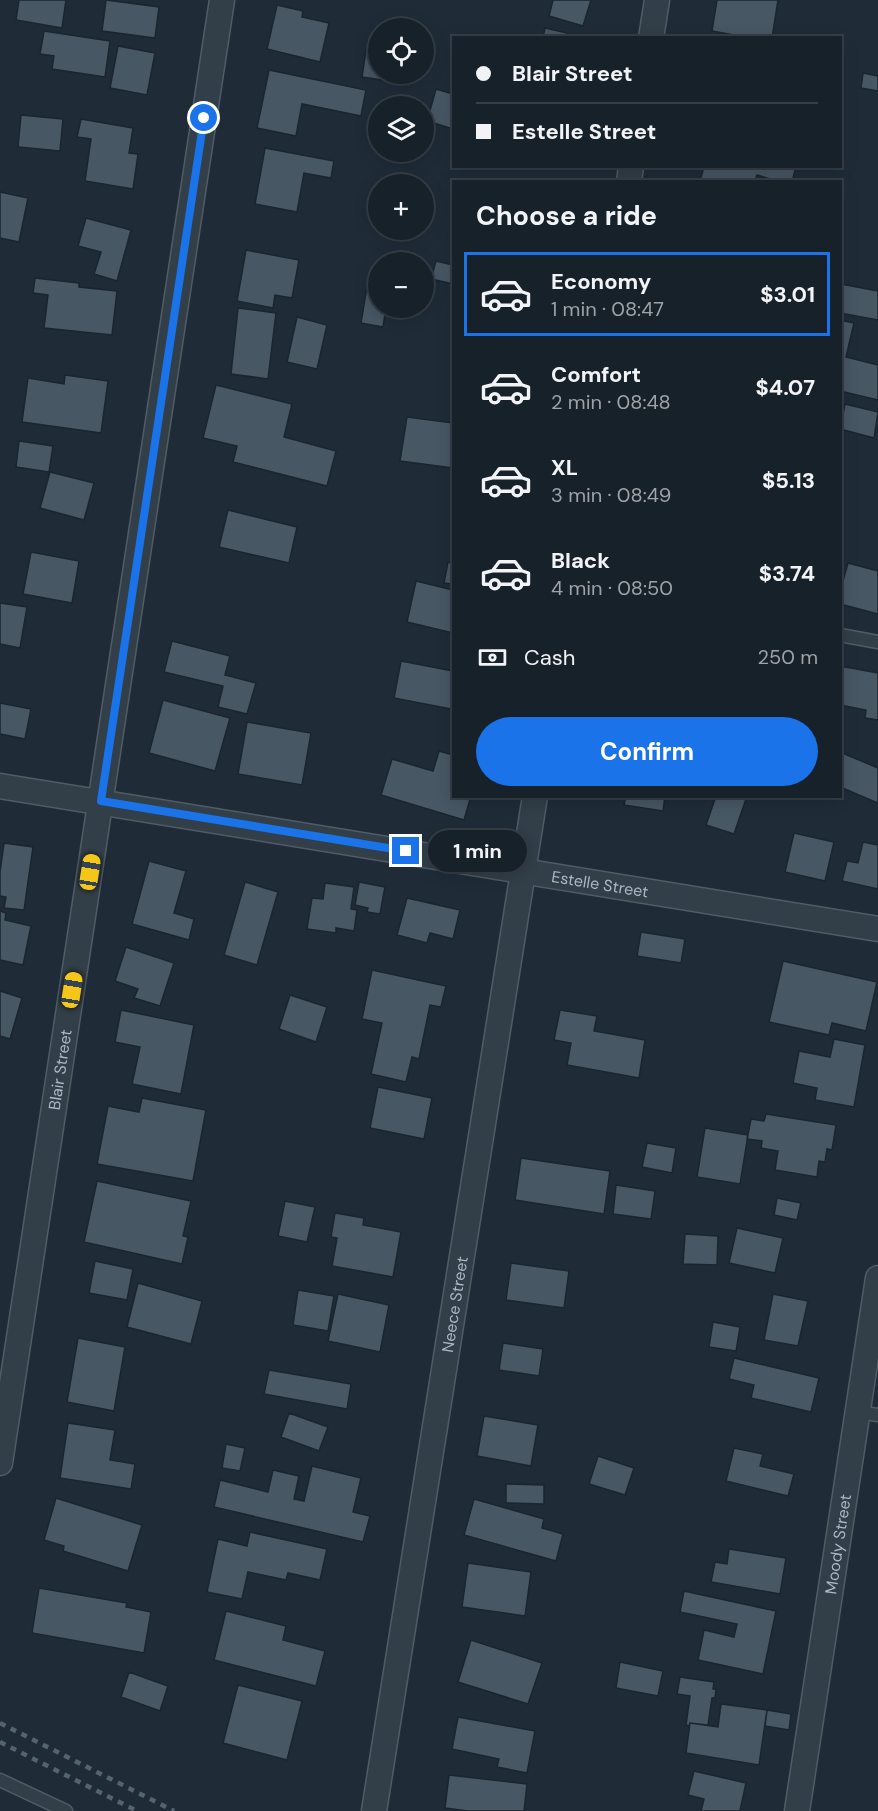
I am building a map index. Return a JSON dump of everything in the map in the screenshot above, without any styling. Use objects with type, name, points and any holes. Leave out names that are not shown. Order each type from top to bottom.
[{"type":"street","name":"Blair Street","points":[[0,1463],[222,0]]},
{"type":"street","points":[[651,36],[657,0]]},
{"type":"street","name":"Estelle Street","points":[[0,786],[878,929]]},
{"type":"street","name":"Neece Street","points":[[374,1811],[535,798]]},
{"type":"street","name":"Moody Street","points":[[797,1811],[868,1413],[878,1278]]},
{"type":"lane","points":[[842,636],[878,642]]},
{"type":"lane","points":[[0,1780],[66,1811]]},
{"type":"building","points":[[19,0],[66,0],[62,28],[16,20]]},
{"type":"building","points":[[106,0],[159,7],[155,38],[102,31]]},
{"type":"building","points":[[553,0],[591,0],[583,26],[549,16]]},
{"type":"building","points":[[717,0],[778,0],[772,36],[739,36],[712,31]]},
{"type":"building","points":[[277,5],[303,11],[302,17],[329,23],[320,62],[267,49]]},
{"type":"building","points":[[545,28],[567,33],[566,36],[543,36]]},
{"type":"building","points":[[44,31],[110,41],[105,77],[52,69],[54,56],[40,54]]},
{"type":"building","points":[[118,46],[155,53],[147,95],[110,88]]},
{"type":"building","points":[[366,50],[368,50],[368,78],[362,77]]},
{"type":"building","points":[[269,70],[366,90],[361,116],[302,104],[296,136],[257,128]]},
{"type":"building","points":[[863,73],[878,76],[878,91],[861,88]]},
{"type":"building","points":[[436,89],[452,94],[452,129],[434,123]]},
{"type":"building","points":[[21,115],[63,119],[60,151],[18,147]]},
{"type":"building","points":[[81,119],[133,128],[129,153],[138,154],[133,189],[85,181],[91,139],[77,137]]},
{"type":"building","points":[[265,148],[334,161],[331,178],[304,173],[297,212],[255,204]]},
{"type":"building","points":[[704,168],[796,168],[792,180],[773,180],[757,175],[756,180],[700,180]]},
{"type":"building","points":[[0,192],[28,198],[19,242],[0,238]]},
{"type":"building","points":[[86,218],[131,230],[117,281],[94,274],[101,252],[78,246]]},
{"type":"building","points":[[246,250],[299,260],[292,298],[275,295],[273,308],[237,301]]},
{"type":"building","points":[[436,261],[452,265],[452,284],[434,280]]},
{"type":"building","points":[[35,278],[79,283],[79,287],[117,291],[112,335],[44,328],[48,295],[33,293]]},
{"type":"building","points":[[368,280],[368,318],[384,318],[383,327],[361,323]]},
{"type":"building","points":[[842,284],[878,291],[878,320],[842,313]]},
{"type":"building","points":[[238,308],[276,313],[268,379],[231,374]]},
{"type":"building","points":[[297,317],[327,325],[317,369],[287,362]]},
{"type":"building","points":[[842,320],[854,323],[846,357],[878,365],[878,400],[842,391]]},
{"type":"building","points":[[65,375],[108,381],[101,433],[22,422],[28,378],[64,384]]},
{"type":"building","points":[[216,385],[292,404],[284,437],[336,451],[327,486],[233,462],[237,446],[203,438]]},
{"type":"building","points":[[845,404],[878,412],[874,438],[842,430]]},
{"type":"building","points":[[407,417],[452,423],[452,468],[400,461]]},
{"type":"building","points":[[19,441],[53,446],[49,472],[16,467]]},
{"type":"building","points":[[50,472],[94,483],[84,520],[40,508]]},
{"type":"building","points":[[228,510],[297,527],[289,563],[219,547]]},
{"type":"building","points":[[31,552],[79,561],[72,603],[23,594]]},
{"type":"building","points":[[448,562],[452,563],[452,584],[444,583]]},
{"type":"building","points":[[848,563],[878,571],[878,614],[842,605],[842,584]]},
{"type":"building","points":[[416,581],[452,590],[452,633],[407,622]]},
{"type":"building","points":[[0,603],[27,607],[20,648],[0,644]]},
{"type":"building","points":[[172,641],[230,656],[225,675],[256,683],[247,714],[218,707],[223,686],[164,672]]},
{"type":"building","points":[[401,661],[452,671],[451,709],[394,698]]},
{"type":"building","points":[[842,666],[878,673],[878,720],[865,718],[866,710],[842,705]]},
{"type":"building","points":[[163,700],[230,718],[215,771],[149,753]]},
{"type":"building","points":[[0,703],[31,709],[25,739],[0,734]]},
{"type":"building","points":[[247,722],[311,733],[302,785],[238,774]]},
{"type":"building","points":[[439,751],[452,755],[452,798],[470,798],[464,820],[381,795],[392,759],[433,771]]},
{"type":"building","points":[[842,753],[878,768],[878,803],[842,788]]},
{"type":"building","points":[[626,798],[665,798],[663,811],[624,805]]},
{"type":"building","points":[[715,798],[746,799],[734,834],[706,825]]},
{"type":"building","points":[[794,833],[834,842],[825,881],[785,872]]},
{"type":"building","points":[[863,842],[878,845],[878,889],[842,881],[847,861],[858,863]]},
{"type":"building","points":[[4,843],[33,847],[24,910],[4,908],[6,897],[0,896],[0,872]]},
{"type":"building","points":[[149,861],[186,871],[174,913],[194,919],[189,940],[132,924]]},
{"type":"building","points":[[245,882],[278,892],[257,965],[224,955]]},
{"type":"building","points":[[359,882],[385,887],[380,914],[367,912],[368,908],[355,905]]},
{"type":"building","points":[[325,883],[354,887],[351,909],[357,910],[354,931],[336,928],[336,933],[307,929],[312,898],[323,899]]},
{"type":"building","points":[[407,898],[460,910],[453,939],[430,933],[427,943],[397,935]]},
{"type":"building","points":[[0,911],[6,913],[5,920],[31,926],[23,965],[0,960]]},
{"type":"building","points":[[641,932],[685,939],[681,963],[637,956]]},
{"type":"building","points":[[126,947],[174,963],[160,1006],[134,998],[138,989],[115,981]]},
{"type":"building","points":[[783,961],[877,982],[866,1031],[832,1023],[829,1035],[769,1022]]},
{"type":"building","points":[[372,970],[446,986],[441,1007],[430,1005],[419,1059],[412,1057],[406,1082],[371,1074],[382,1023],[362,1019]]},
{"type":"building","points":[[0,991],[22,998],[10,1039],[0,1036]]},
{"type":"building","points":[[290,995],[327,1007],[316,1042],[279,1029]]},
{"type":"building","points":[[121,1010],[194,1025],[181,1094],[132,1084],[140,1047],[115,1042]]},
{"type":"building","points":[[560,1010],[597,1016],[594,1031],[645,1040],[639,1078],[567,1065],[571,1043],[554,1040]]},
{"type":"building","points":[[834,1039],[865,1045],[854,1107],[815,1100],[817,1088],[793,1083],[799,1051],[830,1057]]},
{"type":"building","points":[[378,1087],[432,1098],[424,1139],[370,1128]]},
{"type":"building","points":[[142,1098],[206,1110],[193,1181],[97,1164],[108,1106],[139,1112]]},
{"type":"building","points":[[766,1114],[836,1125],[832,1150],[827,1149],[825,1162],[819,1161],[817,1177],[775,1170],[778,1151],[761,1148],[762,1141],[747,1139],[751,1119],[764,1121]]},
{"type":"building","points":[[705,1128],[748,1135],[740,1184],[697,1177]]},
{"type":"building","points":[[647,1143],[676,1148],[672,1173],[642,1167]]},
{"type":"building","points":[[521,1158],[610,1171],[604,1214],[515,1200]]},
{"type":"building","points":[[97,1181],[191,1201],[183,1236],[188,1237],[182,1264],[84,1242]]},
{"type":"building","points":[[616,1185],[655,1191],[651,1219],[613,1214]]},
{"type":"building","points":[[777,1198],[801,1203],[797,1220],[774,1215]]},
{"type":"building","points":[[285,1201],[315,1207],[307,1242],[278,1236]]},
{"type":"building","points":[[335,1213],[364,1218],[363,1225],[401,1232],[393,1277],[332,1266],[337,1238],[331,1237]]},
{"type":"building","points":[[737,1228],[783,1238],[775,1273],[729,1263]]},
{"type":"building","points":[[685,1234],[718,1236],[717,1265],[683,1264]]},
{"type":"building","points":[[95,1261],[133,1269],[127,1300],[89,1293]]},
{"type":"building","points":[[511,1263],[569,1271],[564,1308],[506,1300]]},
{"type":"building","points":[[138,1283],[202,1301],[191,1344],[127,1327]]},
{"type":"building","points":[[298,1290],[334,1296],[328,1331],[293,1325]]},
{"type":"building","points":[[338,1294],[389,1305],[380,1352],[328,1341]]},
{"type":"building","points":[[773,1294],[808,1301],[798,1346],[764,1340]]},
{"type":"building","points":[[713,1322],[740,1327],[736,1351],[709,1347]]},
{"type":"building","points":[[78,1338],[125,1347],[114,1411],[67,1402]]},
{"type":"building","points":[[503,1343],[543,1349],[539,1376],[499,1370]]},
{"type":"building","points":[[734,1358],[819,1378],[811,1412],[751,1398],[754,1385],[729,1379]]},
{"type":"building","points":[[269,1370],[351,1384],[347,1409],[264,1394]]},
{"type":"building","points":[[289,1413],[328,1427],[319,1451],[281,1437]]},
{"type":"building","points":[[484,1416],[538,1425],[531,1466],[477,1456]]},
{"type":"building","points":[[68,1423],[115,1430],[110,1460],[135,1464],[131,1489],[60,1478]]},
{"type":"building","points":[[226,1444],[245,1448],[240,1471],[222,1468]]},
{"type":"building","points":[[734,1448],[763,1454],[760,1466],[794,1474],[788,1496],[726,1481]]},
{"type":"building","points":[[598,1456],[634,1468],[625,1495],[589,1484]]},
{"type":"building","points":[[312,1466],[361,1478],[353,1512],[370,1516],[363,1542],[214,1507],[220,1480],[268,1492],[273,1470],[299,1476],[294,1499],[304,1501]]},
{"type":"building","points":[[506,1484],[544,1485],[544,1504],[506,1503]]},
{"type":"building","points":[[56,1498],[142,1525],[128,1571],[63,1551],[64,1546],[44,1540]]},
{"type":"building","points":[[474,1499],[544,1519],[542,1528],[563,1534],[556,1561],[464,1535]]},
{"type":"building","points":[[250,1532],[327,1549],[320,1580],[288,1573],[286,1580],[248,1572],[242,1599],[207,1592],[218,1539],[247,1546]]},
{"type":"building","points":[[729,1549],[786,1558],[780,1594],[711,1582],[715,1562],[727,1564]]},
{"type":"building","points":[[468,1563],[531,1572],[525,1616],[462,1607]]},
{"type":"building","points":[[39,1588],[127,1603],[126,1607],[151,1612],[144,1653],[32,1633]]},
{"type":"building","points":[[684,1591],[776,1611],[763,1674],[698,1660],[704,1630],[734,1637],[737,1624],[680,1612]]},
{"type":"building","points":[[226,1611],[286,1626],[283,1640],[325,1651],[316,1686],[214,1660]]},
{"type":"building","points":[[471,1640],[542,1663],[528,1704],[458,1682]]},
{"type":"building","points":[[620,1662],[663,1671],[658,1696],[616,1688]]},
{"type":"building","points":[[129,1672],[168,1686],[160,1711],[121,1697]]},
{"type":"building","points":[[680,1677],[714,1682],[715,1698],[712,1698],[708,1725],[690,1723],[689,1726],[686,1725],[690,1696],[677,1694]]},
{"type":"building","points":[[238,1685],[302,1701],[287,1760],[223,1743]]},
{"type":"building","points":[[721,1704],[767,1710],[759,1765],[686,1753],[690,1723],[718,1727]]},
{"type":"building","points":[[767,1710],[791,1714],[789,1730],[765,1726]]},
{"type":"building","points":[[458,1717],[535,1731],[527,1773],[497,1767],[499,1759],[452,1749]]},
{"type":"building","points":[[694,1771],[746,1783],[740,1811],[701,1811],[704,1799],[688,1795]]},
{"type":"building","points":[[449,1775],[527,1784],[524,1811],[468,1811],[445,1808]]},
{"type":"railway","points":[[0,1723],[174,1811]]},
{"type":"railway","points":[[0,1742],[137,1811]]},
{"type":"route","points":[[204,118],[101,801],[406,851]]}]
